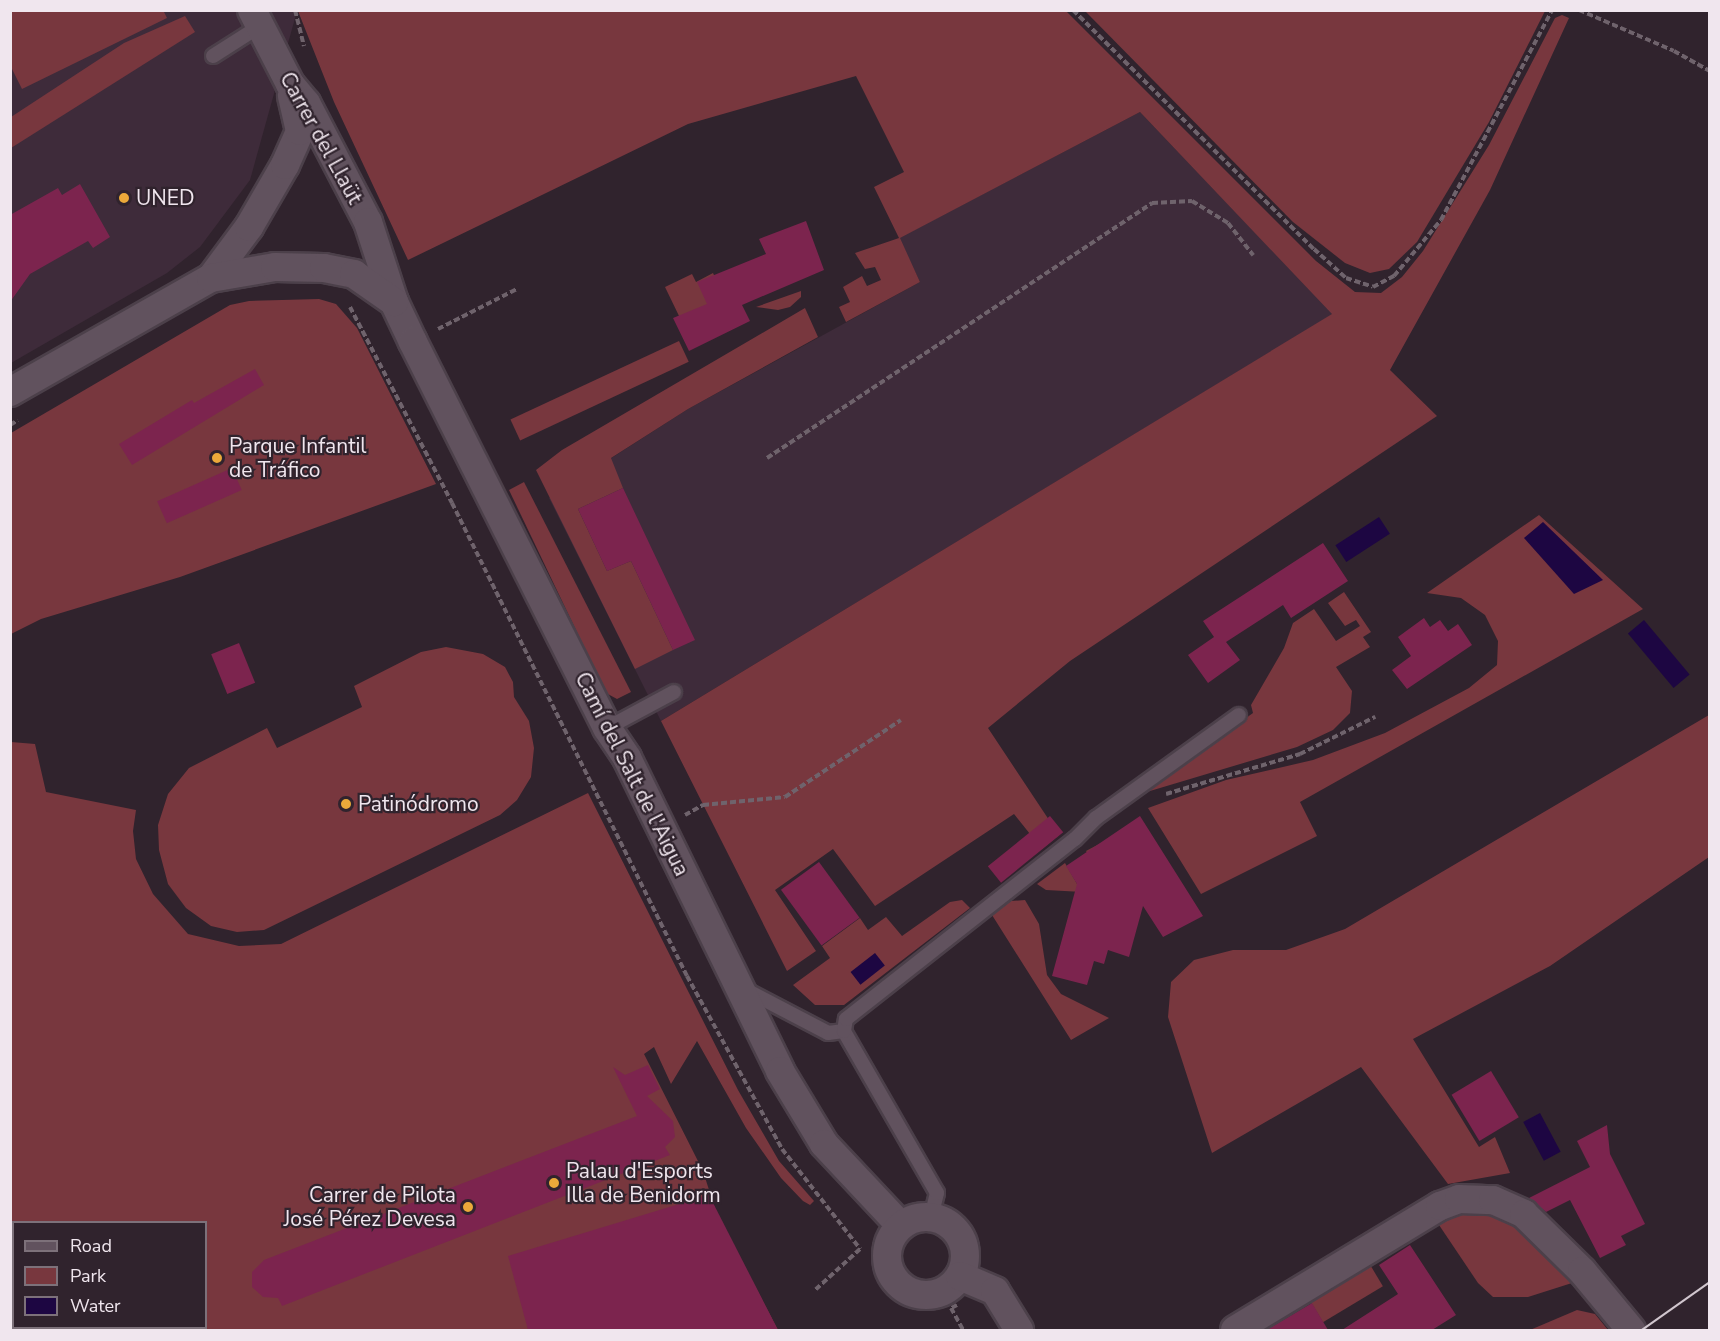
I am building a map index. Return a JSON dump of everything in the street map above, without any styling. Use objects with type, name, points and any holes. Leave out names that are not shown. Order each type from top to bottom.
[{"type":"street","name":"Carrer del Llaüt","points":[[256,18],[290,84],[306,103],[368,222],[394,302]]},
{"type":"street","points":[[211,278],[249,227],[300,131],[290,84]]},
{"type":"street","points":[[10,392],[211,278],[275,267],[324,268],[354,273],[394,302]]},
{"type":"street","name":"Camí del Salt de l'Aigua","points":[[394,302],[608,728],[662,830],[780,1071],[824,1144],[901,1226]]},
{"type":"street","points":[[1235,1330],[1440,1206],[1460,1199],[1493,1200],[1524,1214],[1582,1271],[1631,1330]]},
{"type":"street","points":[[930,1217],[953,1228],[961,1239],[965,1251],[960,1276],[946,1289],[928,1296],[903,1288],[888,1268],[886,1252],[901,1226],[930,1217]]},
{"type":"street","points":[[960,1276],[995,1291],[1019,1330]]},
{"type":"lane","points":[[213,56],[256,18]]},
{"type":"lane","points":[[608,728],[674,692]]},
{"type":"lane","points":[[930,1217],[937,1193],[925,1166],[844,1031],[846,1018],[1075,839],[1096,818],[1239,715]]},
{"type":"lane","points":[[736,985],[828,1034],[844,1031]]},
{"type":"path","points":[[1072,10],[1314,249],[1346,278],[1373,287],[1395,276],[1441,220],[1552,10]]},
{"type":"path","points":[[1579,10],[1654,41],[1710,71]]},
{"type":"path","points":[[766,458],[1152,202],[1192,201],[1228,223],[1252,255]]},
{"type":"path","points":[[413,342],[517,289]]},
{"type":"path","points":[[348,304],[452,503],[687,976],[783,1149],[860,1249],[814,1291]]},
{"type":"path","points":[[1156,798],[1300,754],[1375,717]]},
{"type":"path","points":[[662,830],[703,805],[785,796],[901,720]]},
{"type":"shaded area","name":"UNED","points":[[10,11],[297,11],[250,180],[200,247],[167,273],[11,363]]},
{"type":"shaded area","points":[[1140,112],[1333,314],[661,721],[549,498],[688,409],[920,282],[899,238]]},
{"type":"green space","points":[[163,10],[167,18],[22,89],[11,67],[11,11]]},
{"type":"green space","points":[[298,11],[1066,11],[1316,261],[1355,292],[1381,293],[1402,277],[1423,251],[1489,145],[1555,18],[1562,15],[1569,18],[1490,190],[1390,370],[1437,416],[1070,661],[988,728],[1059,835],[1042,849],[1014,814],[875,906],[833,849],[775,890],[816,951],[787,971],[661,721],[1332,314],[1140,112],[900,238],[920,282],[846,322],[839,307],[850,302],[843,287],[862,276],[867,286],[881,280],[875,267],[865,269],[855,253],[899,238],[874,187],[904,172],[856,76],[688,124],[408,260],[334,102]]},
{"type":"green space","points":[[1085,11],[1545,11],[1489,122],[1417,242],[1389,269],[1370,273],[1345,263],[1293,222]]},
{"type":"green space","points":[[185,16],[195,32],[11,148],[11,117],[124,43]]},
{"type":"green space","points":[[713,273],[725,299],[680,318],[665,287],[692,274],[696,282]]},
{"type":"green space","points":[[801,291],[801,297],[790,307],[778,310],[756,307]]},
{"type":"green space","name":"Parque Infantil de Tráfico","points":[[319,299],[336,304],[357,328],[436,484],[180,577],[41,619],[11,634],[11,433],[230,305],[249,301]]},
{"type":"green space","points":[[805,308],[818,337],[688,409],[611,458],[623,488],[578,509],[607,571],[631,561],[673,650],[635,669],[536,470],[562,450]]},
{"type":"green space","points":[[679,341],[689,362],[520,440],[510,420]]},
{"type":"green space","points":[[524,482],[631,692],[617,699],[606,693],[509,490]]},
{"type":"green space","points":[[1539,515],[1643,609],[1300,802],[1317,836],[1201,894],[1148,808],[1226,780],[1313,760],[1385,733],[1469,688],[1497,665],[1498,641],[1485,615],[1461,598],[1427,593]]},
{"type":"green space","points":[[1344,592],[1371,632],[1363,637],[1370,647],[1336,667],[1352,691],[1350,713],[1333,730],[1297,747],[1140,794],[1253,713],[1251,705],[1284,648],[1293,623],[1314,609],[1336,641],[1360,626],[1356,620],[1345,626],[1328,603]]},
{"type":"green space","name":"Patinódromo","points":[[446,647],[483,654],[505,667],[513,682],[514,697],[529,721],[534,748],[531,777],[517,800],[500,815],[264,930],[237,932],[211,926],[186,908],[168,884],[159,850],[158,825],[168,794],[189,768],[267,728],[277,748],[362,707],[354,686],[421,652]]},
{"type":"green space","points":[[1709,715],[1709,857],[1550,966],[1413,1039],[1479,1147],[1495,1137],[1510,1173],[1448,1184],[1361,1067],[1212,1153],[1168,1017],[1171,982],[1194,960],[1233,950],[1286,950],[1345,929]]},
{"type":"green space","points":[[11,742],[35,744],[46,792],[136,810],[133,831],[136,859],[153,894],[188,934],[239,946],[281,944],[588,793],[738,1090],[779,1161],[814,1201],[810,1205],[803,1201],[781,1178],[746,1128],[697,1041],[671,1084],[654,1047],[644,1054],[703,1171],[716,1212],[778,1330],[11,1330]]},
{"type":"green space","points":[[1101,843],[1135,895],[1122,904],[1101,893],[1046,890],[1037,884],[1065,863],[1080,889],[1101,876],[1086,851]]},
{"type":"green space","points":[[962,900],[970,908],[844,1005],[815,1005],[793,985],[830,958],[822,946],[860,918],[868,930],[886,917],[902,936],[950,902]]},
{"type":"green space","points":[[1025,900],[1039,924],[1047,975],[1061,994],[1109,1018],[1071,1040],[992,915],[1011,901]]},
{"type":"green space","points":[[1491,1212],[1526,1231],[1572,1283],[1528,1297],[1493,1297],[1478,1283],[1437,1222],[1453,1213]]},
{"type":"green space","points":[[1369,1263],[1383,1286],[1323,1322],[1309,1299]]},
{"type":"green space","points":[[1577,1310],[1595,1314],[1608,1330],[1530,1330]]},
{"type":"water","points":[[1379,517],[1390,534],[1346,562],[1335,545]]},
{"type":"water","points":[[1543,522],[1603,580],[1574,594],[1524,538]]},
{"type":"water","points":[[1644,620],[1690,674],[1674,688],[1628,633]]},
{"type":"water","points":[[875,953],[885,966],[860,985],[851,972]]},
{"type":"water","points":[[1540,1113],[1561,1152],[1544,1161],[1523,1122]]},
{"type":"building","points":[[80,184],[110,237],[93,248],[88,241],[30,274],[10,302],[10,215],[58,188],[62,195]]},
{"type":"building","points":[[806,221],[824,270],[742,305],[750,321],[689,351],[673,318],[707,304],[697,282],[766,254],[759,239]]},
{"type":"building","points":[[255,369],[264,385],[132,465],[119,444],[192,400],[194,403]]},
{"type":"building","points":[[232,468],[242,490],[167,523],[157,501]]},
{"type":"building","points":[[623,488],[695,640],[673,650],[631,561],[607,571],[578,509]]},
{"type":"building","points":[[1323,543],[1348,581],[1291,618],[1283,605],[1226,642],[1240,660],[1208,683],[1188,655],[1214,637],[1203,621]]},
{"type":"building","points":[[1424,618],[1430,627],[1440,620],[1448,631],[1458,624],[1472,645],[1407,689],[1392,670],[1411,656],[1398,637]]},
{"type":"building","points":[[239,643],[255,683],[227,694],[211,654]]},
{"type":"building","points":[[1050,816],[1063,832],[1001,883],[988,866]]},
{"type":"building","points":[[1140,816],[1203,916],[1163,937],[1143,906],[1129,957],[1108,950],[1104,964],[1094,961],[1087,985],[1052,976],[1077,884],[1066,866]]},
{"type":"building","points":[[819,862],[860,918],[822,945],[781,890]]},
{"type":"building","name":"Carrer de Pilota José Pérez Devesa","points":[[648,1065],[660,1089],[647,1096],[673,1121],[675,1137],[665,1147],[670,1155],[282,1306],[278,1298],[263,1297],[252,1287],[252,1272],[264,1260],[637,1116],[613,1067],[625,1075]]},
{"type":"building","points":[[1491,1071],[1519,1117],[1479,1141],[1452,1095]]},
{"type":"building","points":[[1607,1125],[1610,1154],[1645,1224],[1621,1236],[1626,1245],[1600,1258],[1570,1200],[1546,1212],[1529,1198],[1590,1167],[1577,1141]]},
{"type":"building","points":[[709,1195],[778,1330],[528,1330],[508,1256]]},
{"type":"building","points":[[1410,1245],[1456,1315],[1432,1330],[1342,1330],[1398,1294],[1379,1265]]},
{"type":"building","points":[[1312,1303],[1328,1330],[1266,1330]]},
{"type":"waterway","points":[[10,1288],[12,1292]]},
{"type":"tram line","points":[[1642,1330],[1710,1282]]},
{"type":"place","name":"UNED","points":[[124,198]]},
{"type":"place","name":"Parque Infantil de Tráfico","points":[[217,458]]},
{"type":"place","name":"Patinódromo","points":[[346,804]]},
{"type":"place","name":"Palau d'Esports Illa de Benidorm","points":[[554,1183]]},
{"type":"place","name":"Carrer de Pilota José Pérez Devesa","points":[[468,1207]]}]
